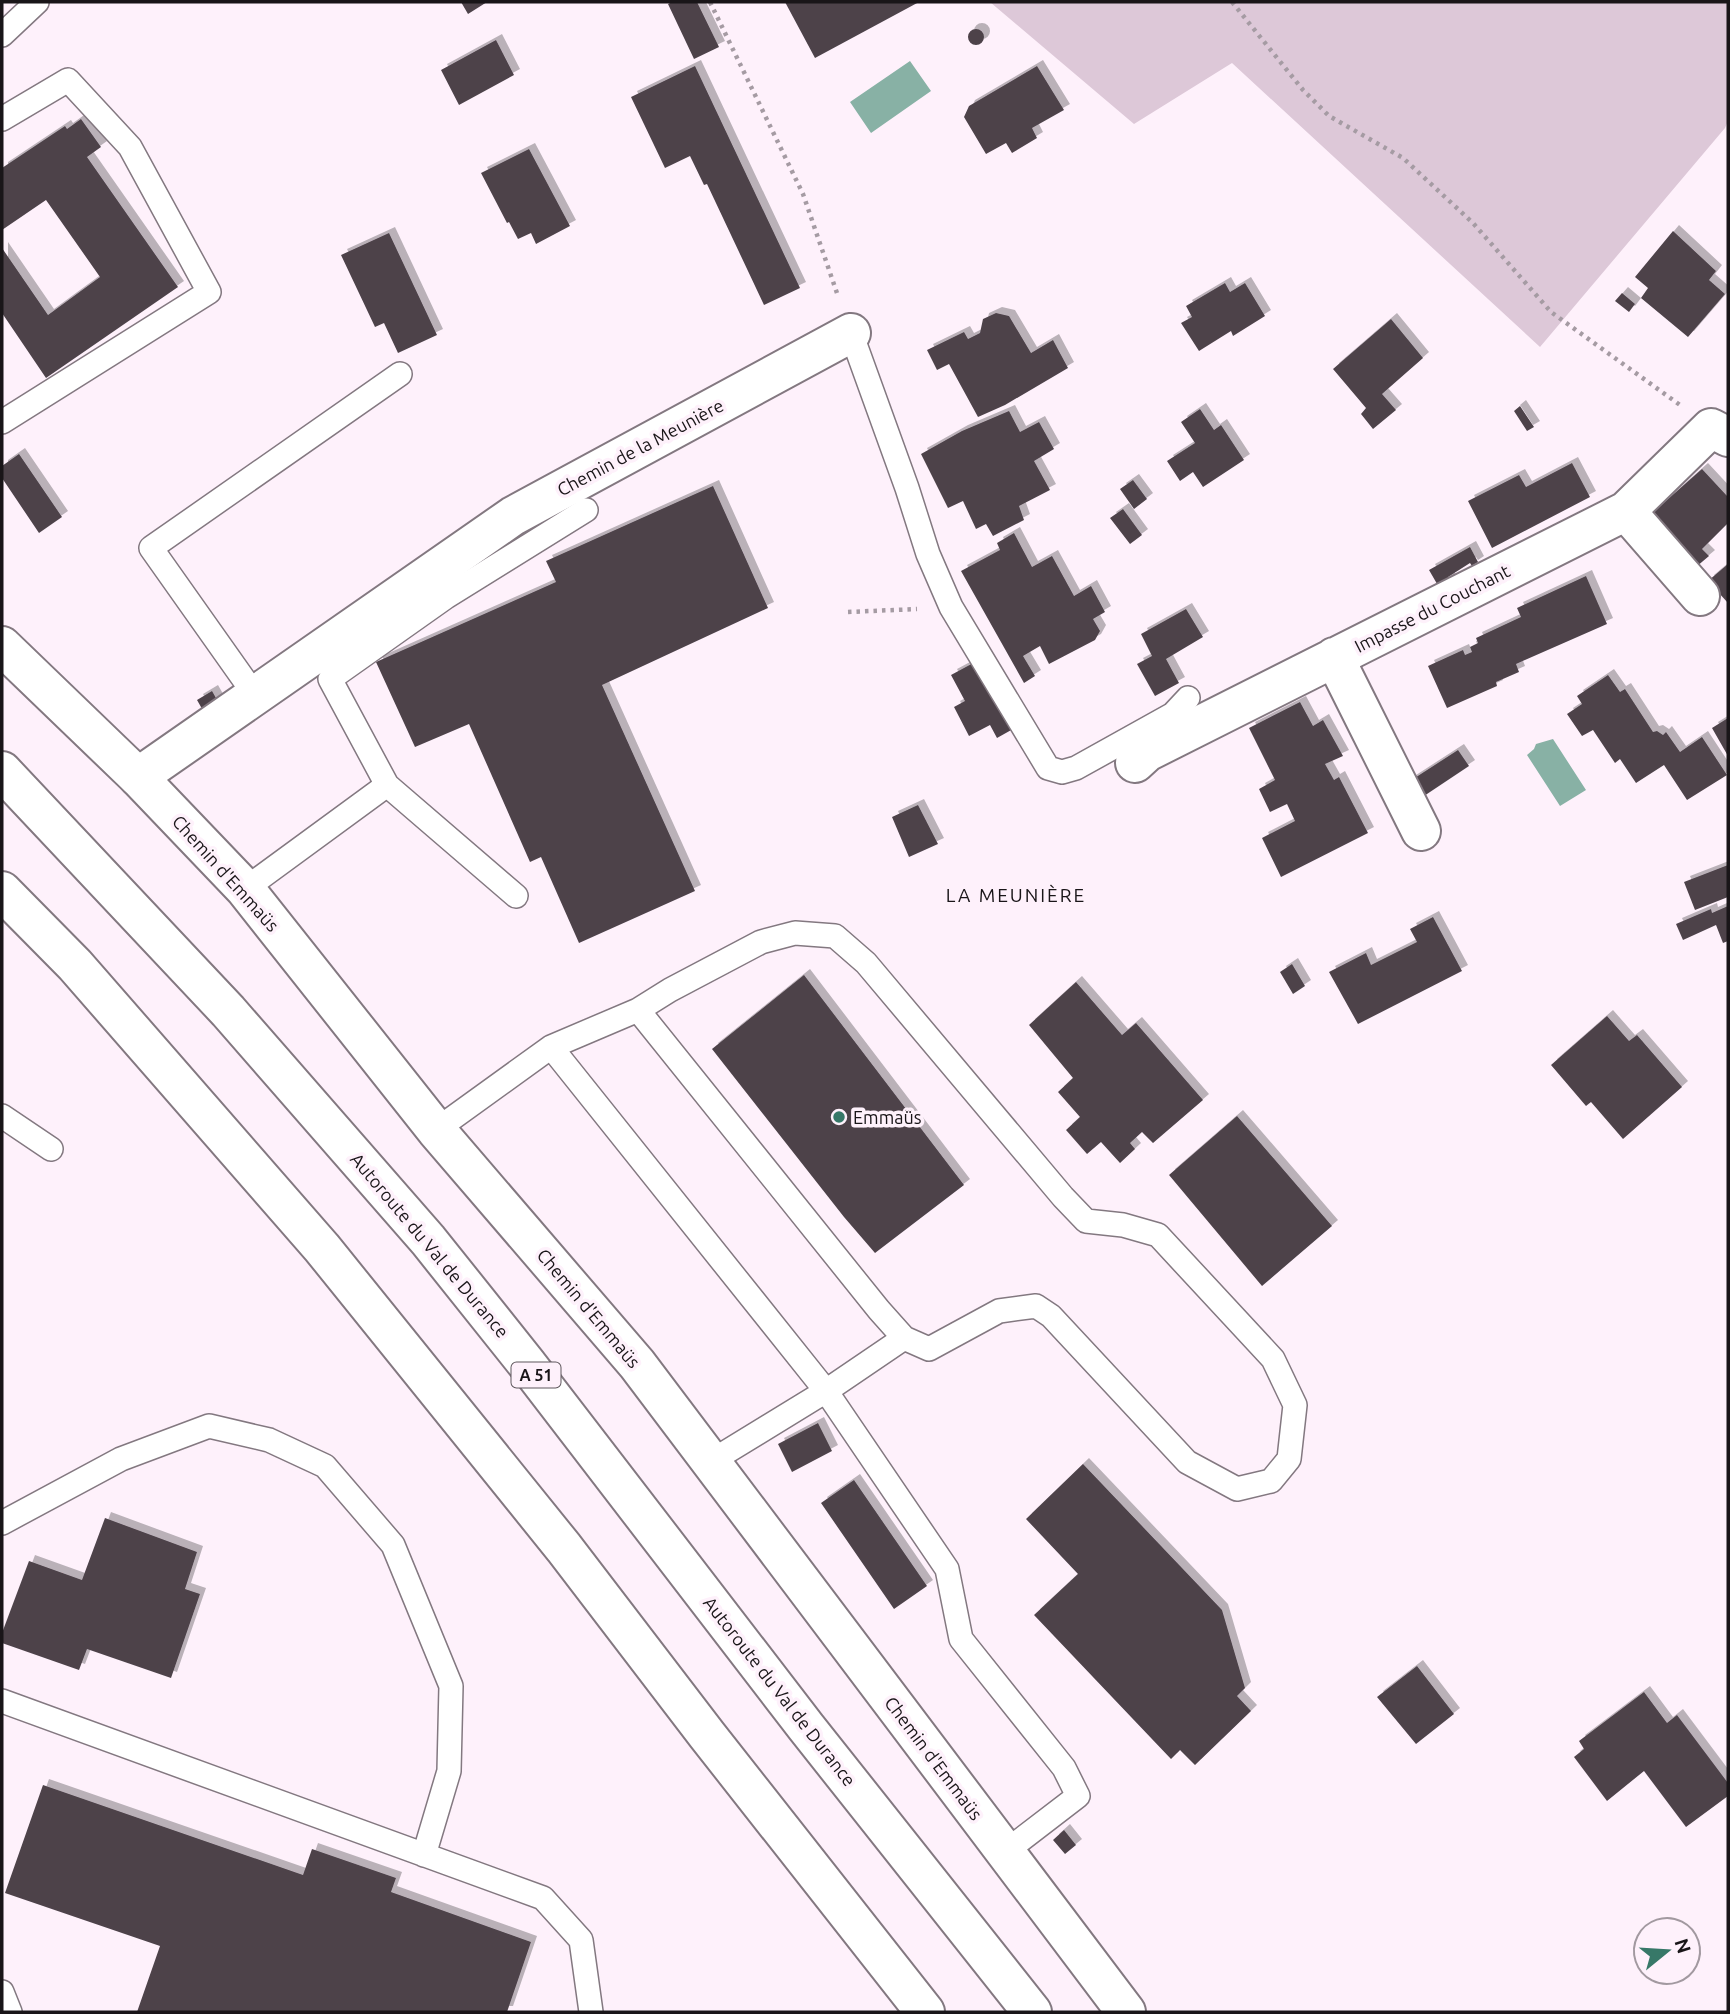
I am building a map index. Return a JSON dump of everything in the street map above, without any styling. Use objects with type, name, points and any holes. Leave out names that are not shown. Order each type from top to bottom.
[{"type":"main road","name":"Chemin de la Meunière","points":[[138,777],[513,516],[851,333]]},
{"type":"main road","name":"Impasse du Couchant","points":[[1135,764],[1147,752],[1626,511],[1720,432]]},
{"type":"main road","points":[[1626,511],[1700,596]]},
{"type":"main road","name":"Chemin d'Emmaüs","points":[[2,646],[138,777],[245,890],[436,1130],[637,1364],[1126,2012]]},
{"type":"main road","points":[[1334,657],[1421,831]]},
{"type":"main road","name":"Autoroute du Val de Durance","points":[[2,771],[228,1011],[428,1240],[527,1364],[806,1727],[1032,2012]]},
{"type":"main road","points":[[2,891],[75,965],[322,1248],[540,1517],[925,2012]]},
{"type":"lane","points":[[2,35],[37,2]]},
{"type":"lane","points":[[2,119],[68,80],[130,148],[209,292],[2,422]]},
{"type":"lane","points":[[851,333],[928,554],[951,607],[1048,768],[1062,772],[1076,768],[1173,714],[1188,698]]},
{"type":"lane","points":[[255,695],[151,548],[400,374]]},
{"type":"lane","points":[[516,897],[387,785],[330,680],[446,597],[586,510]]},
{"type":"lane","points":[[245,890],[387,785]]},
{"type":"lane","points":[[436,1130],[551,1047],[638,1010],[761,942],[795,933],[835,936],[866,963],[1086,1221],[1123,1225],[1158,1235],[1273,1359],[1295,1405],[1289,1459],[1271,1481],[1237,1489],[1187,1462],[1051,1316],[1036,1306],[999,1311],[929,1349],[904,1338],[638,1010]]},
{"type":"lane","points":[[551,1047],[826,1391],[947,1569],[961,1639],[1063,1768],[1078,1796],[1004,1852]]},
{"type":"lane","points":[[2,1116],[51,1149]]},
{"type":"lane","points":[[710,1462],[826,1391],[904,1338]]},
{"type":"lane","points":[[2,1523],[121,1459],[209,1426],[269,1440],[325,1466],[393,1545],[451,1686],[449,1771],[424,1855]]},
{"type":"lane","points":[[2,1701],[543,1898],[581,1940],[591,2012]]},
{"type":"lane","points":[[2,1992],[10,2012]]},
{"type":"path","points":[[710,2],[803,194],[851,333]]},
{"type":"path","points":[[1232,2],[1303,90],[1329,116],[1403,158],[1473,223],[1551,312],[1720,432]]},
{"type":"path","points":[[848,612],[951,607]]},
{"type":"shaded area","points":[[990,2],[1728,2],[1728,121],[1725,128],[1540,347],[1232,63],[1134,124]]},
{"type":"shaded area","points":[[910,61],[931,91],[871,133],[850,102]]},
{"type":"shaded area","points":[[1553,739],[1586,790],[1560,806],[1527,755],[1536,744]]},
{"type":"building","points":[[461,2],[487,2],[468,14]]},
{"type":"building","points":[[697,2],[719,47],[694,59],[668,4]]},
{"type":"building","points":[[785,2],[919,2],[815,58]]},
{"type":"building","points":[[976,29],[984,37],[976,45],[968,37]]},
{"type":"building","points":[[496,40],[514,75],[459,105],[441,70]]},
{"type":"building","points":[[695,66],[800,288],[764,305],[707,184],[704,185],[690,156],[665,168],[631,97]]},
{"type":"building","points":[[1037,66],[1064,110],[1032,128],[1037,138],[1012,153],[1006,143],[986,154],[964,117],[969,106]]},
{"type":"building","points":[[81,119],[101,147],[87,157],[178,287],[46,378],[2,313],[2,248],[48,315],[100,277],[46,200],[2,230],[2,168],[65,126],[67,129]]},
{"type":"building","points":[[529,149],[570,226],[536,244],[531,233],[518,239],[481,173]]},
{"type":"building","points":[[1673,231],[1716,271],[1709,280],[1725,294],[1688,337],[1641,298],[1648,288],[1635,277]]},
{"type":"building","points":[[389,233],[437,335],[398,353],[384,323],[375,327],[341,255]]},
{"type":"building","points":[[1225,283],[1230,292],[1245,283],[1265,316],[1233,336],[1231,331],[1199,351],[1181,323],[1192,317],[1186,306]]},
{"type":"building","points":[[1622,293],[1635,304],[1629,312],[1615,301]]},
{"type":"building","points":[[996,313],[1009,316],[1031,353],[1053,340],[1068,368],[1005,405],[978,417],[949,364],[937,370],[927,350],[964,332],[968,339],[980,333],[983,319]]},
{"type":"building","points":[[1391,319],[1423,358],[1382,394],[1396,410],[1373,429],[1361,414],[1366,408],[1333,369]]},
{"type":"building","points":[[1520,406],[1534,427],[1527,431],[1514,411]]},
{"type":"building","points":[[1200,409],[1214,430],[1221,425],[1244,460],[1203,487],[1193,472],[1180,481],[1167,461],[1195,443],[1181,422]]},
{"type":"building","points":[[1009,411],[1020,432],[1039,422],[1054,449],[1034,461],[1050,490],[1019,506],[1024,520],[993,536],[986,524],[976,529],[963,501],[948,508],[921,454],[962,431]]},
{"type":"building","points":[[19,454],[62,517],[39,533],[2,478],[2,466]]},
{"type":"building","points":[[1572,463],[1590,497],[1492,548],[1468,501],[1519,475],[1526,487]]},
{"type":"building","points":[[1702,469],[1728,497],[1728,523],[1702,549],[1709,556],[1696,567],[1650,515]]},
{"type":"building","points":[[1133,480],[1147,499],[1134,509],[1120,489]]},
{"type":"building","points":[[713,486],[768,608],[602,685],[695,891],[579,943],[541,857],[530,862],[469,724],[415,747],[376,662],[556,582],[546,561]]},
{"type":"building","points":[[1123,509],[1142,535],[1130,544],[1110,518]]},
{"type":"building","points":[[1014,533],[1032,567],[1052,556],[1074,596],[1091,586],[1105,612],[1093,619],[1100,631],[1095,640],[1049,664],[1040,646],[1023,656],[1035,676],[1024,683],[961,571],[1000,550],[997,543]]},
{"type":"building","points":[[1470,547],[1478,562],[1472,566],[1470,563],[1448,577],[1451,583],[1440,589],[1429,570]]},
{"type":"building","points":[[1728,564],[1728,603],[1708,581]]},
{"type":"building","points":[[1586,576],[1607,624],[1516,664],[1519,672],[1496,682],[1497,686],[1447,708],[1428,666],[1463,650],[1465,655],[1472,652],[1470,647],[1478,643],[1476,638],[1521,617],[1517,608]]},
{"type":"building","points":[[1186,609],[1203,637],[1166,659],[1179,683],[1155,696],[1137,664],[1152,656],[1141,634]]},
{"type":"building","points":[[977,661],[1013,729],[997,738],[990,725],[969,736],[954,707],[965,701],[951,675]]},
{"type":"building","points":[[1608,675],[1620,692],[1625,689],[1653,732],[1657,731],[1663,735],[1666,732],[1680,752],[1702,737],[1727,775],[1687,800],[1664,765],[1636,783],[1620,759],[1615,763],[1593,730],[1582,736],[1567,714],[1582,704],[1577,696]]},
{"type":"building","points":[[212,691],[220,705],[205,714],[197,700]]},
{"type":"building","points":[[1300,702],[1313,726],[1323,720],[1343,756],[1325,764],[1334,780],[1339,777],[1368,833],[1281,877],[1262,838],[1295,821],[1287,804],[1270,812],[1259,789],[1275,780],[1249,728]]},
{"type":"building","points":[[1728,718],[1728,756],[1712,728]]},
{"type":"building","points":[[1458,750],[1469,766],[1415,802],[1407,783]]},
{"type":"building","points":[[918,805],[938,844],[909,857],[892,817]]},
{"type":"building","points":[[1728,865],[1728,897],[1695,910],[1684,882]]},
{"type":"building","points":[[1728,906],[1728,941],[1723,943],[1716,925],[1683,940],[1676,924],[1711,909],[1712,913]]},
{"type":"building","points":[[1433,917],[1462,971],[1358,1024],[1329,972],[1366,953],[1371,965],[1417,942],[1410,929]]},
{"type":"building","points":[[1292,964],[1305,986],[1293,994],[1280,972]]},
{"type":"building","name":"Emmaüs","points":[[804,975],[964,1185],[875,1253],[712,1049]]},
{"type":"building","points":[[1076,982],[1122,1035],[1136,1023],[1203,1100],[1153,1143],[1142,1132],[1130,1143],[1135,1149],[1120,1163],[1101,1142],[1087,1154],[1066,1130],[1080,1117],[1058,1092],[1073,1078],[1029,1025]]},
{"type":"building","points":[[1607,1016],[1629,1041],[1637,1035],[1682,1087],[1623,1139],[1591,1102],[1586,1106],[1551,1065]]},
{"type":"building","points":[[1237,1116],[1332,1226],[1262,1286],[1169,1175]]},
{"type":"building","points":[[818,1423],[832,1451],[792,1472],[778,1444]]},
{"type":"building","points":[[1083,1464],[1222,1610],[1245,1688],[1237,1696],[1251,1711],[1195,1765],[1180,1750],[1171,1759],[1034,1615],[1078,1574],[1026,1519]]},
{"type":"building","points":[[854,1480],[927,1586],[894,1609],[821,1503]]},
{"type":"building","points":[[105,1518],[197,1552],[185,1589],[200,1594],[171,1678],[87,1649],[79,1670],[2,1643],[2,1633],[29,1561],[82,1580]]},
{"type":"building","points":[[1417,1666],[1454,1714],[1416,1744],[1377,1697]]},
{"type":"building","points":[[1644,1692],[1667,1723],[1677,1715],[1728,1783],[1728,1796],[1686,1827],[1644,1771],[1607,1801],[1574,1757],[1584,1749],[1579,1741]]},
{"type":"building","points":[[43,1785],[303,1875],[312,1849],[396,1878],[391,1892],[531,1942],[507,2012],[137,2012],[160,1946],[5,1893]]},
{"type":"building","points":[[1064,1830],[1076,1845],[1065,1854],[1053,1840]]},
{"type":"place","name":"Emmaüs","points":[[839,1117]]},
{"type":"district","name":"LA MEUNIÈRE","points":[[1016,895]]}]
